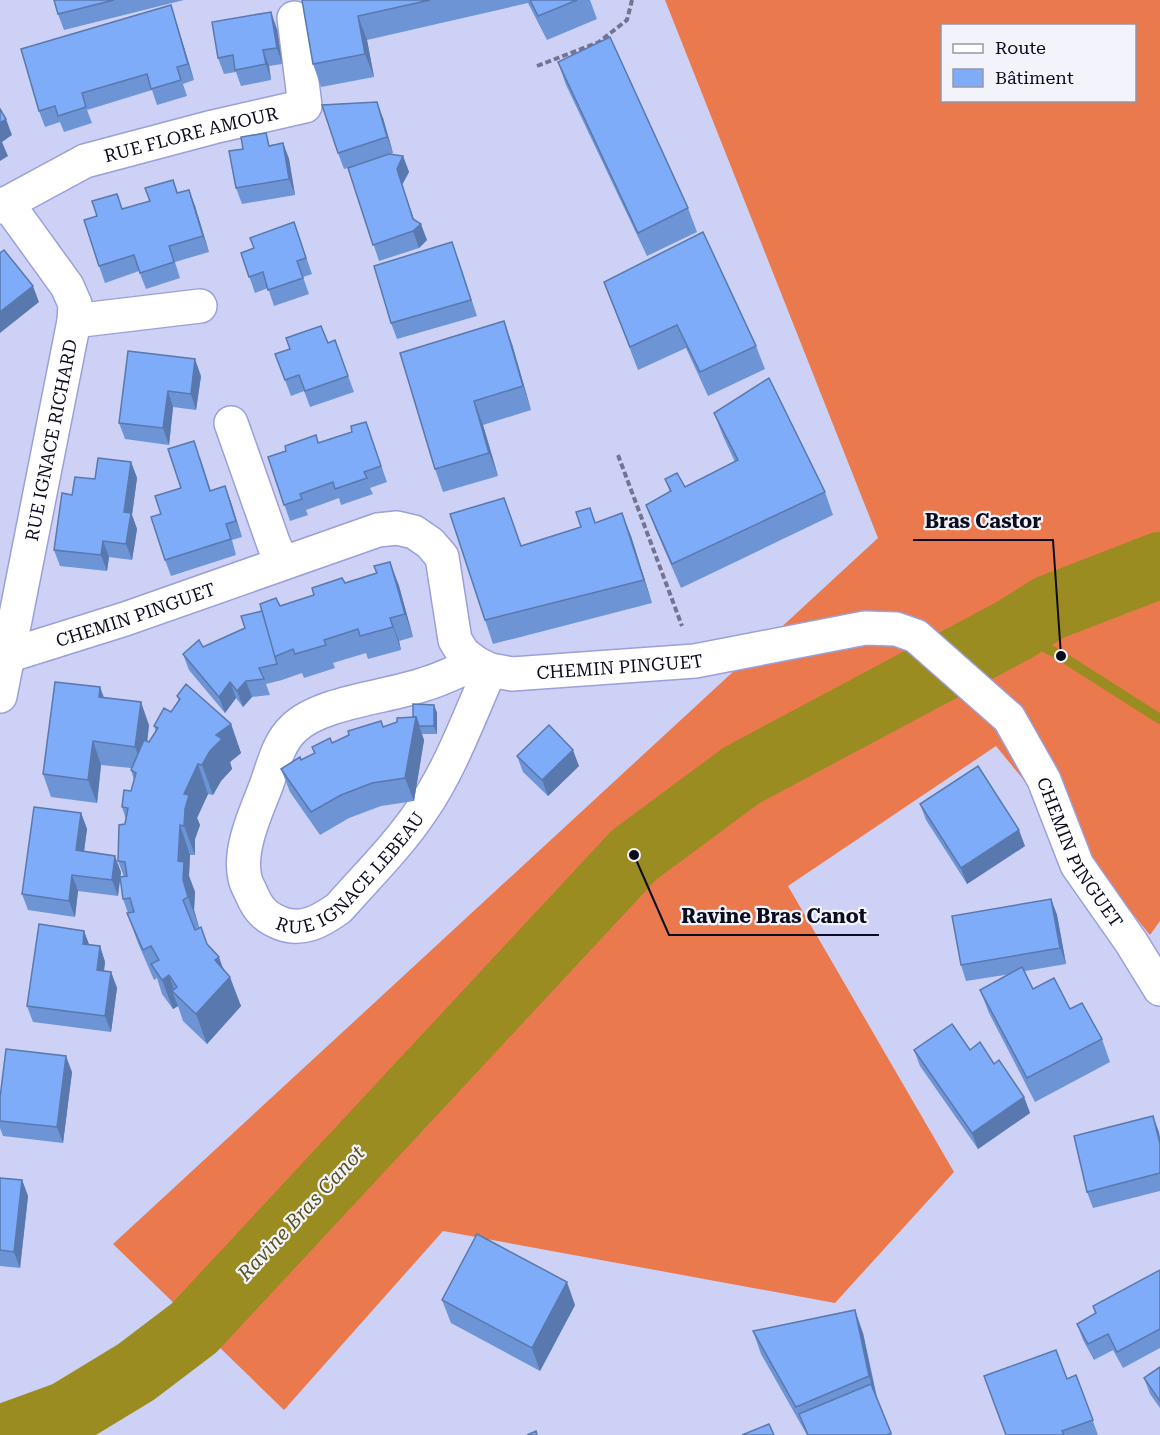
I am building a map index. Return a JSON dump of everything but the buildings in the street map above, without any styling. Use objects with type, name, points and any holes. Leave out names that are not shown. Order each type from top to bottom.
[{"type":"street","name":"RUE FLORE AMOUR","points":[[3,205],[85,161],[213,127],[305,106],[294,18]]},
{"type":"street","name":"RUE IGNACE RICHARD","points":[[0,696],[4,655],[74,321],[75,304],[67,286],[3,205]]},
{"type":"street","points":[[74,321],[200,306]]},
{"type":"street","points":[[231,423],[274,545],[283,563]]},
{"type":"street","name":"CHEMIN PINGUET","points":[[4,655],[125,619],[378,530],[397,528],[414,532],[430,543],[442,557],[454,640],[464,653],[483,667],[512,674],[695,661],[865,628],[896,629],[916,636],[1009,718],[1044,780],[1077,866],[1131,942],[1160,989]]},
{"type":"street","name":"RUE IGNACE LEBEAU","points":[[483,667],[446,769],[423,810],[339,908],[312,925],[298,926],[285,925],[271,919],[258,909],[244,877],[249,830],[279,751],[292,729],[314,713],[483,667]]},
{"type":"path","points":[[537,66],[599,42],[627,20],[632,0]]},
{"type":"path","points":[[618,455],[695,661]]},
{"type":"shaded area","points":[[665,0],[1160,0],[1160,921],[1150,935],[996,746],[788,886],[954,1172],[835,1303],[443,1231],[284,1410],[113,1244],[878,538]]},
{"type":"waterway","name":"Ravine Bras Canot","points":[[9,1435],[67,1414],[136,1372],[194,1328],[634,855],[742,775],[1014,630],[1049,608],[1160,565]]},
{"type":"waterway","points":[[1014,630],[1061,656],[1160,719]]},
{"type":"place","name":"Bras Castor","points":[[1061,656]]},
{"type":"place","name":"Ravine Bras Canot","points":[[634,855]]}]
